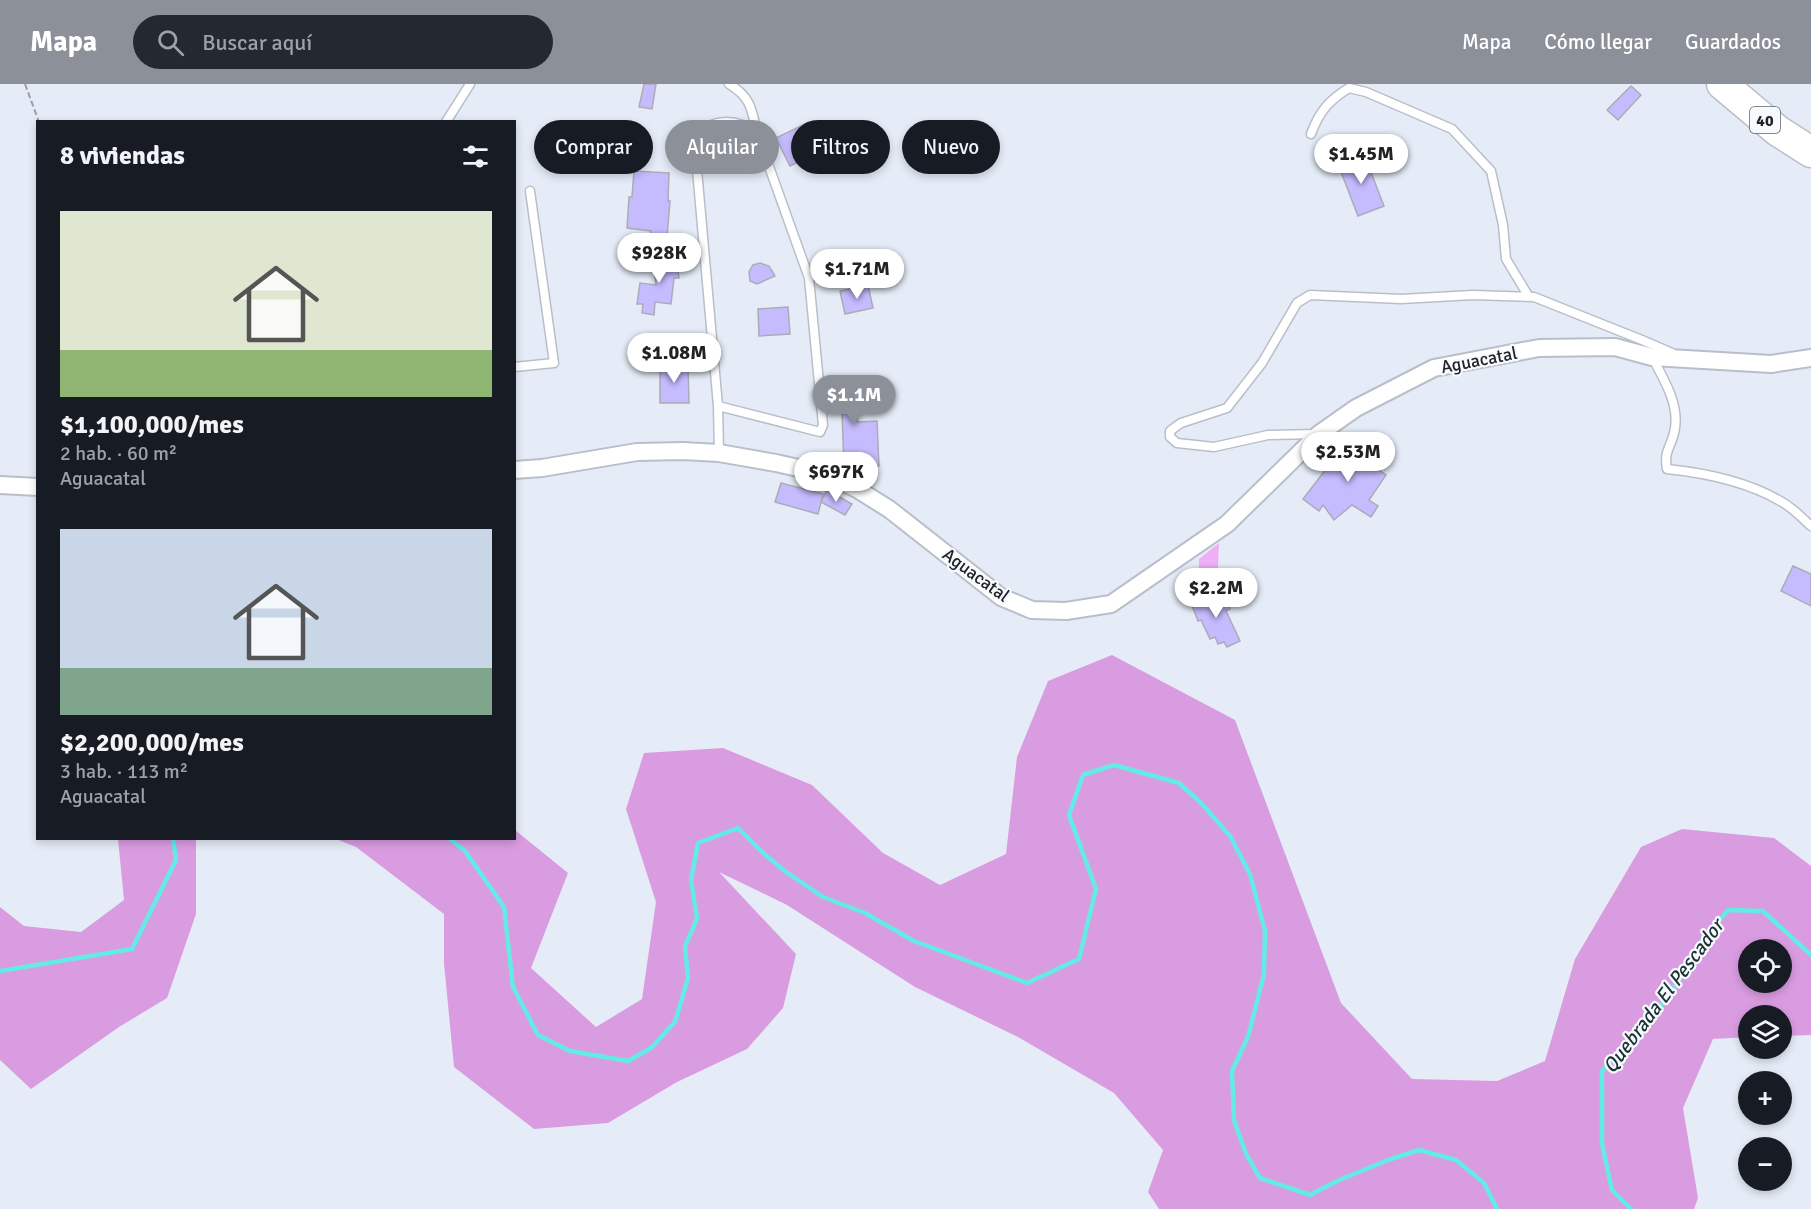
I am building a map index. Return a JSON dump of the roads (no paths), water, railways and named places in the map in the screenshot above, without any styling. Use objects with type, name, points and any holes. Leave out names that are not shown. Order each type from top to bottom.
[{"type":"highway","name":"40","points":[[1722,84],[1778,130],[1811,152]]},
{"type":"street","name":"Aguacatal","points":[[516,470],[542,468],[637,452],[683,451],[719,453],[816,472],[838,480],[889,509],[1001,597],[1032,610],[1066,611],[1111,604],[1227,524],[1319,434],[1356,408],[1434,368],[1539,348],[1615,347],[1652,357],[1771,364],[1811,358]]},
{"type":"street","points":[[0,485],[36,487]]},
{"type":"lane","points":[[447,120],[470,84]]},
{"type":"lane","points":[[729,84],[750,105],[754,120]]},
{"type":"lane","points":[[1311,134],[1317,117],[1336,96],[1349,88],[1366,92],[1452,129],[1491,171],[1503,225],[1506,259],[1529,297]]},
{"type":"lane","points":[[697,174],[718,406],[719,453]]},
{"type":"lane","points":[[718,406],[820,432],[823,425],[809,278],[772,174]]},
{"type":"lane","points":[[516,367],[554,363],[530,191]]},
{"type":"lane","points":[[1319,434],[1268,435],[1214,447],[1177,443],[1170,437],[1170,431],[1181,423],[1227,408],[1262,363],[1298,303],[1310,295],[1401,299],[1473,295],[1529,297],[1631,335],[1683,358]]},
{"type":"lane","points":[[1652,357],[1674,405],[1675,428],[1664,458],[1666,469],[1710,475],[1747,486],[1784,502],[1811,526]]},
{"type":"waterway","name":"Quebrada El Pescador","points":[[451,840],[465,851],[504,907],[513,987],[538,1035],[570,1051],[628,1061],[651,1048],[675,1022],[688,978],[685,946],[697,919],[691,880],[698,843],[738,828],[786,872],[823,897],[865,913],[914,941],[1027,983],[1079,959],[1096,889],[1069,815],[1083,775],[1114,765],[1179,783],[1201,803],[1230,836],[1250,874],[1265,931],[1264,974],[1248,1037],[1232,1071],[1234,1120],[1246,1154],[1260,1178],[1310,1195],[1337,1181],[1419,1150],[1456,1160],[1484,1183],[1497,1209]]},
{"type":"waterway","name":"Quebrada El Pescador","points":[[0,971],[132,949],[176,860],[173,840]]},
{"type":"waterway","name":"Quebrada El Pescador","points":[[1631,1209],[1612,1190],[1602,1144],[1602,1071],[1657,1011],[1702,941],[1728,910],[1763,911],[1811,955]]}]
